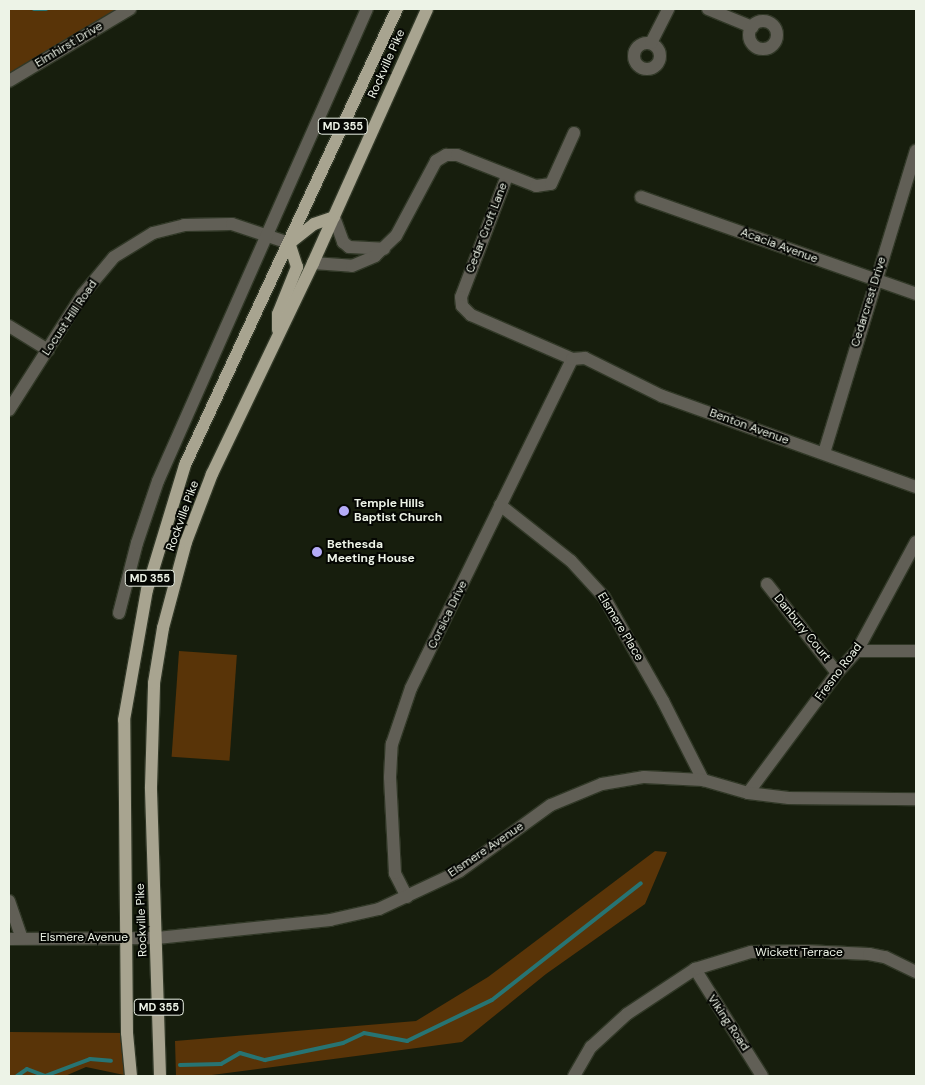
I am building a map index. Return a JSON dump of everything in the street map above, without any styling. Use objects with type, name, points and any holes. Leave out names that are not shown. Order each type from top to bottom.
[{"type":"main road","name":"Rockville Pike","points":[[131,1076],[126,938],[124,720],[147,590],[185,465],[397,9]]},
{"type":"main road","name":"Rockville Pike","points":[[160,1076],[151,787],[154,683],[163,628],[186,542],[212,474],[313,263],[427,9]]},
{"type":"main road","points":[[278,335],[278,314],[297,267],[289,243],[314,224],[334,217]]},
{"type":"street","name":"Elmhirst Drive","points":[[9,81],[130,9]]},
{"type":"street","points":[[119,613],[136,543],[158,481],[367,9]]},
{"type":"street","points":[[652,43],[668,9]]},
{"type":"street","points":[[708,9],[752,27]]},
{"type":"street","points":[[507,176],[536,186],[551,184],[574,134]]},
{"type":"street","name":"Cedarcrest Drive","points":[[824,453],[874,280],[916,151]]},
{"type":"street","name":"Cedar Croft Lane","points":[[313,263],[352,266],[366,263],[384,249],[396,236],[436,161],[446,155],[457,155],[507,176],[461,297],[462,306],[471,315],[578,359]]},
{"type":"street","name":"Acacia Avenue","points":[[641,198],[916,294]]},
{"type":"street","points":[[334,217],[343,242],[349,247],[384,249]]},
{"type":"street","name":"Locust Hill Road","points":[[9,410],[83,294],[114,257],[153,234],[184,225],[232,224],[267,234],[289,243]]},
{"type":"street","points":[[9,326],[48,350]]},
{"type":"street","name":"Benton Avenue","points":[[578,359],[662,396],[916,487]]},
{"type":"street","name":"Corsica Drive","points":[[407,898],[395,873],[390,778],[392,744],[411,688],[500,505],[578,359]]},
{"type":"street","name":"Elsmere Place","points":[[500,505],[572,561],[604,597],[663,701],[703,780]]},
{"type":"street","name":"Fresno Road","points":[[748,793],[837,672],[857,651],[916,542]]},
{"type":"street","name":"Danbury Court","points":[[767,584],[837,672]]},
{"type":"street","points":[[857,651],[916,651]]},
{"type":"street","name":"Elsmere Avenue","points":[[9,939],[157,938],[330,920],[378,909],[407,898],[460,871],[551,805],[602,784],[644,777],[703,780],[748,793],[789,798],[916,799]]},
{"type":"street","points":[[9,901],[22,938]]},
{"type":"street","name":"Wickett Terrace","points":[[574,1076],[591,1047],[620,1021],[695,969],[751,952],[804,951],[869,954],[885,957],[916,972]]},
{"type":"street","name":"Viking Road","points":[[695,969],[762,1076]]},
{"type":"shaded area","points":[[9,9],[118,9],[9,74]]},
{"type":"shaded area","points":[[179,651],[237,655],[229,761],[172,757]]},
{"type":"shaded area","points":[[655,851],[667,852],[645,904],[546,974],[462,1042],[204,1076],[176,1076],[175,1041],[416,1021],[488,977]]},
{"type":"shaded area","points":[[9,1032],[127,1033],[129,1076],[86,1067],[65,1076],[9,1076]]},
{"type":"waterway","points":[[34,9],[46,9]]},
{"type":"waterway","points":[[180,1065],[221,1064],[240,1053],[265,1060],[343,1043],[364,1033],[407,1041],[492,1000],[641,883]]},
{"type":"waterway","points":[[17,1076],[27,1069],[45,1076],[90,1059],[111,1061]]},
{"type":"place","name":"Temple Hills Baptist Church","points":[[344,511]]},
{"type":"place","name":"Bethesda Meeting House","points":[[317,552]]}]
